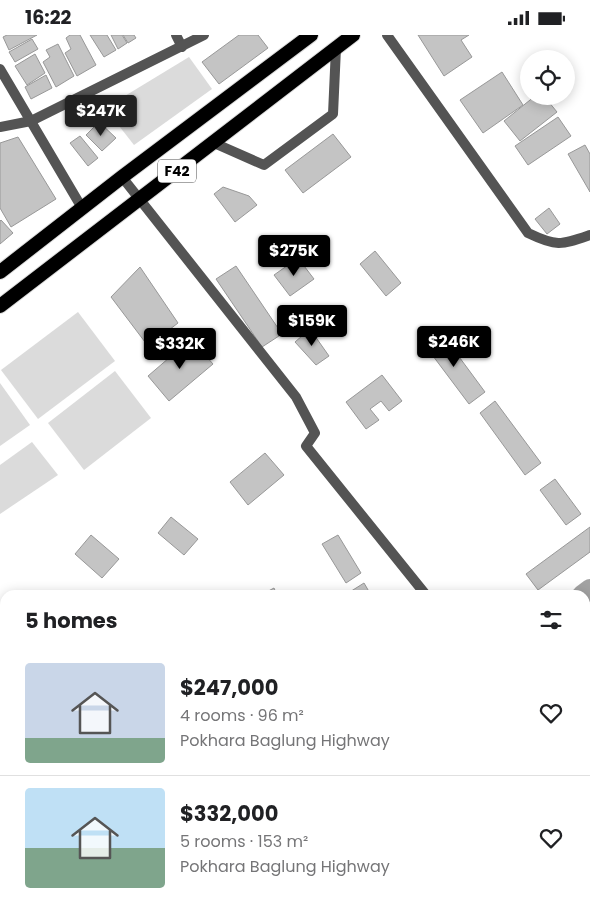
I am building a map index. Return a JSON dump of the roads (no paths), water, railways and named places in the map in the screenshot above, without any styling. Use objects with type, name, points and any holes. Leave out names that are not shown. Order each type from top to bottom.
[{"type":"highway","name":"F42","points":[[0,272],[310,35]]},
{"type":"highway","name":"F42","points":[[0,306],[353,35]]},
{"type":"street","points":[[176,35],[182,47]]},
{"type":"street","points":[[0,127],[31,121],[204,35]]},
{"type":"street","points":[[387,35],[528,233],[555,244],[565,244],[590,235]]},
{"type":"street","points":[[214,143],[264,165],[333,114],[336,48]]},
{"type":"street","points":[[0,69],[82,208]]},
{"type":"street","points":[[122,177],[296,397],[315,433],[306,446],[422,590]]}]
